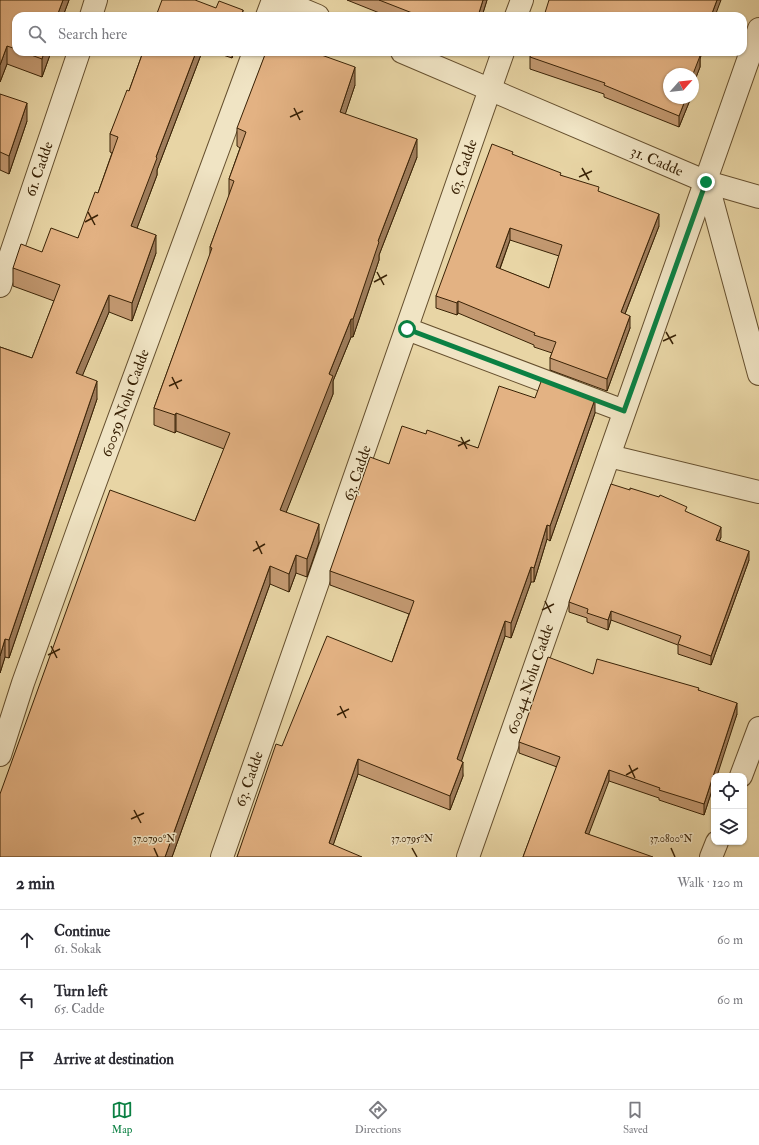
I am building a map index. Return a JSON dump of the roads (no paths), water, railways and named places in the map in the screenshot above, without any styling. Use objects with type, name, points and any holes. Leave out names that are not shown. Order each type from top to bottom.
[{"type":"street","points":[[92,12],[96,0]]},
{"type":"street","points":[[268,12],[273,0]]},
{"type":"street","points":[[280,0],[308,12]]},
{"type":"street","points":[[518,12],[522,0]]},
{"type":"street","name":"60044 Nolu Cadde","points":[[468,857],[759,29]]},
{"type":"street","name":"61. Cadde","points":[[0,286],[78,56]]},
{"type":"street","name":"60059 Nolu Cadde","points":[[0,755],[23,683],[80,523],[253,56]]},
{"type":"street","name":"31. Cadde","points":[[412,56],[706,182],[759,197]]},
{"type":"street","name":"63. Cadde","points":[[222,857],[502,56]]},
{"type":"street","points":[[706,182],[759,374]]},
{"type":"street","points":[[407,329],[624,411]]},
{"type":"street","points":[[609,456],[759,492]]},
{"type":"street","points":[[742,773],[759,728]]},
{"type":"street","points":[[711,857],[715,845]]}]
